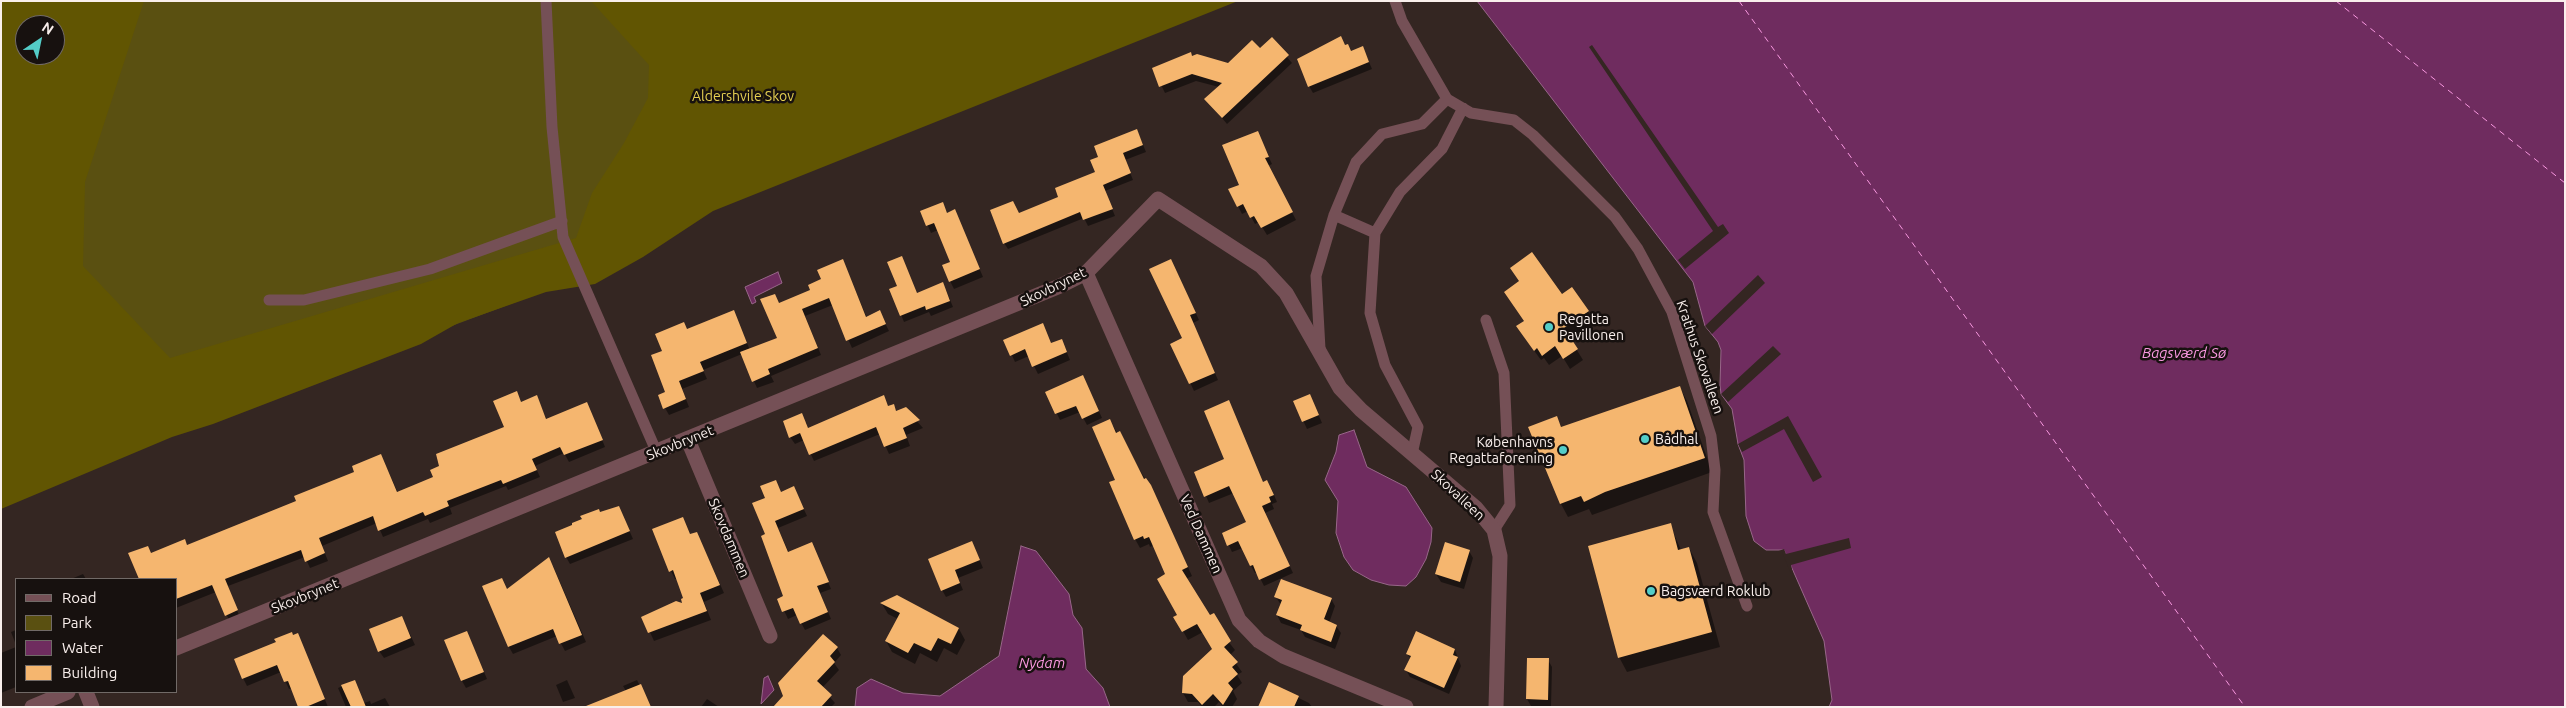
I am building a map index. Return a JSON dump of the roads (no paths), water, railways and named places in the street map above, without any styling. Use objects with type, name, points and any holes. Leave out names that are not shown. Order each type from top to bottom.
[{"type":"street","name":"Skovbrynet","points":[[178,647],[688,440],[1060,286],[1086,274],[1158,199]]},
{"type":"street","name":"Skovalleen","points":[[1158,199],[1261,266],[1286,293],[1320,356],[1340,388],[1361,410],[1476,508],[1494,530],[1500,556],[1496,707]]},
{"type":"street","name":"Ved Dammen","points":[[1086,274],[1240,620],[1259,642],[1283,656],[1406,707]]},
{"type":"street","name":"Skovdammen","points":[[688,440],[770,636]]},
{"type":"street","points":[[32,707],[66,693]]},
{"type":"street","points":[[86,693],[92,707]]},
{"type":"lane","points":[[546,1],[552,127],[564,237],[657,452]]},
{"type":"lane","points":[[1320,356],[1316,276],[1334,215],[1356,162],[1382,134],[1422,124],[1447,99],[1402,21],[1395,1]]},
{"type":"lane","name":"Krathus Skovalleen","points":[[1447,99],[1471,113],[1514,120],[1534,134],[1615,217],[1638,249],[1672,312],[1711,436],[1715,470],[1713,512],[1747,606]]},
{"type":"lane","points":[[1412,454],[1418,427],[1385,366],[1370,313],[1376,233],[1400,192],[1442,149],[1463,108]]},
{"type":"lane","points":[[1334,215],[1376,233]]},
{"type":"lane","points":[[269,300],[304,300],[430,269],[562,220]]},
{"type":"lane","points":[[1486,320],[1504,373],[1510,504],[1494,530]]},
{"type":"water","name":"Bagsværd Sø","points":[[1477,1],[2565,1],[2565,707],[1829,707],[1832,700],[1824,641],[1784,550],[1766,550],[1754,541],[1746,516],[1744,460],[1738,444],[1732,409],[1721,394],[1721,350],[1718,342],[1705,326],[1693,282]]},
{"type":"water","points":[[778,272],[782,283],[754,297],[756,302],[752,304],[745,287]]},
{"type":"water","points":[[1354,430],[1367,467],[1406,487],[1432,528],[1431,542],[1426,559],[1416,577],[1406,586],[1389,585],[1371,580],[1353,570],[1344,557],[1336,533],[1338,501],[1325,480],[1336,452],[1339,435]]},
{"type":"water","name":"Nydam","points":[[1021,546],[1036,551],[1069,594],[1073,615],[1082,628],[1086,669],[1103,688],[1110,707],[855,707],[857,688],[871,679],[903,693],[940,696],[999,656]]},
{"type":"water","points":[[768,676],[774,690],[761,704],[764,678]]},
{"type":"place","name":"Regatta Pavillonen","points":[[1549,327]]},
{"type":"place","name":"Bådhal","points":[[1645,439]]},
{"type":"place","name":"Københavns Regattaforening","points":[[1563,450]]},
{"type":"place","name":"Bagsværd Roklub","points":[[1651,591]]},
{"type":"park label","name":"Aldershvile Skov","points":[[743,96]]}]
